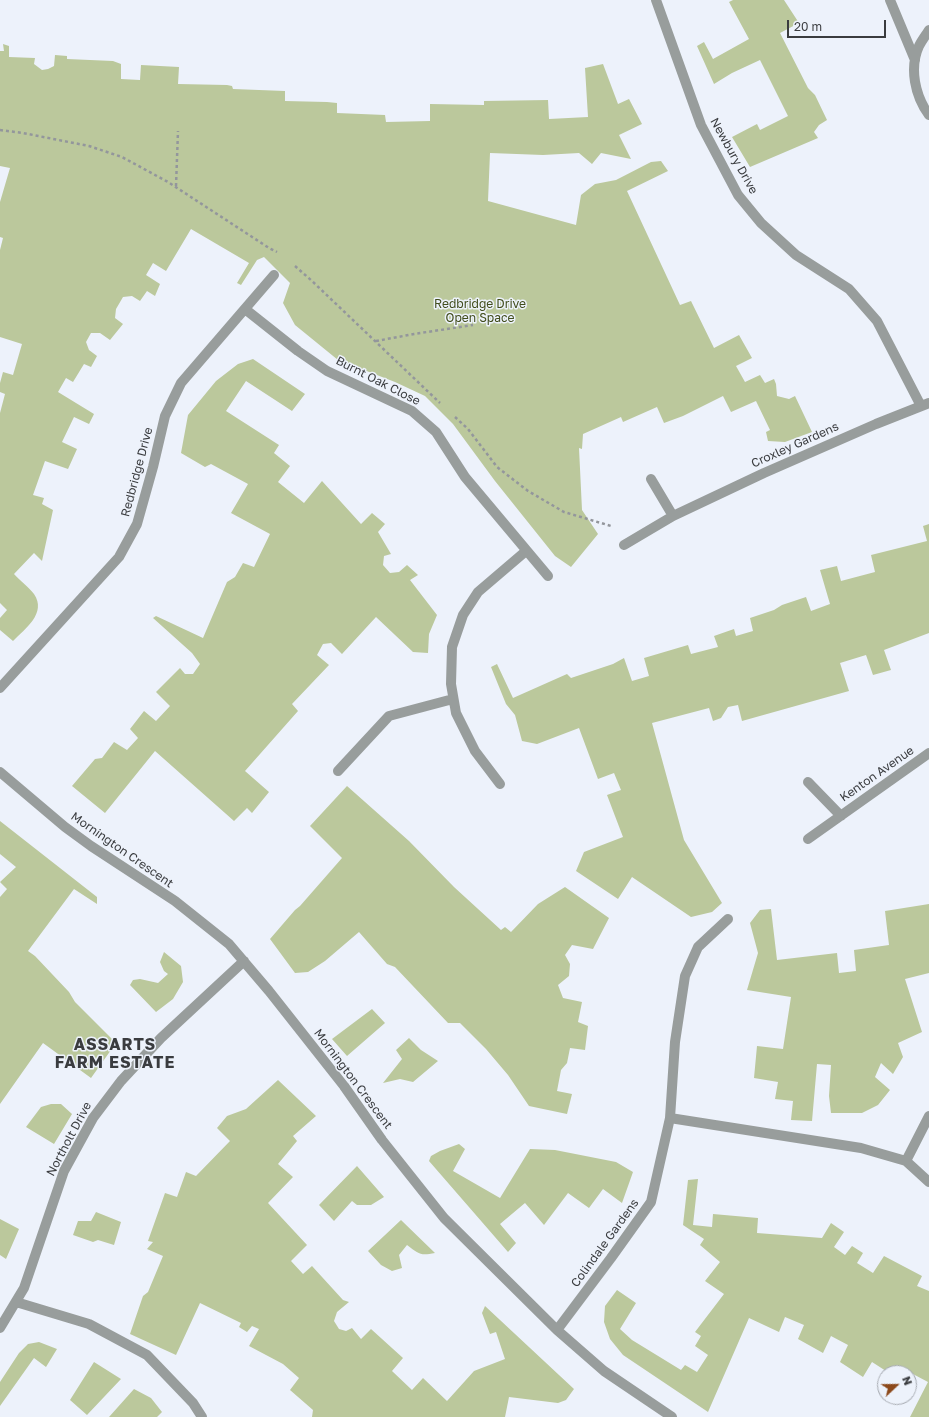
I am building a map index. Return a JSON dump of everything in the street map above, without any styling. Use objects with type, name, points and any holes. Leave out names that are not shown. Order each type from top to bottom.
[{"type":"street","name":"Newbury Drive","points":[[656,0],[701,125],[738,195],[761,223],[796,255],[850,289],[877,321],[925,404]]},
{"type":"street","points":[[890,0],[915,60]]},
{"type":"street","points":[[929,30],[919,46],[915,60],[914,75],[917,93],[929,115]]},
{"type":"street","name":"Redbridge Drive","points":[[0,688],[119,557],[137,524],[165,416],[181,383],[274,275]]},
{"type":"street","name":"Burnt Oak Close","points":[[245,309],[298,351],[327,371],[412,411],[436,432],[465,477],[548,576]]},
{"type":"street","name":"Croxley Gardens","points":[[624,545],[673,516],[764,473],[925,404]]},
{"type":"street","points":[[651,478],[673,516]]},
{"type":"street","points":[[500,784],[475,751],[456,713],[450,684],[452,647],[463,615],[478,592],[526,551]]},
{"type":"street","points":[[338,771],[389,716],[453,698]]},
{"type":"street","name":"Kenton Avenue","points":[[808,839],[929,753]]},
{"type":"street","name":"Mornington Crescent","points":[[0,772],[65,827],[174,901],[229,944],[344,1086],[382,1140],[444,1218],[556,1330],[604,1371],[672,1417]]},
{"type":"street","name":"Kenton Avenue","points":[[808,782],[841,816]]},
{"type":"street","name":"Colindale Gardens","points":[[556,1330],[612,1258],[651,1202],[670,1118],[675,1042],[685,976],[698,947],[728,919]]},
{"type":"street","name":"Northolt Drive","points":[[0,1328],[24,1288],[64,1171],[93,1118],[120,1081],[161,1038],[244,961]]},
{"type":"street","points":[[906,1161],[929,1116]]},
{"type":"street","points":[[670,1118],[861,1148],[906,1161],[929,1182]]},
{"type":"street","points":[[16,1302],[89,1324],[147,1355],[194,1403],[202,1417]]},
{"type":"path","points":[[0,130],[89,146],[122,157],[176,187],[269,248],[280,253]]},
{"type":"path","points":[[176,187],[178,131]]},
{"type":"path","points":[[291,262],[312,280],[445,408]]},
{"type":"path","points":[[376,341],[473,325]]},
{"type":"path","points":[[450,413],[468,429],[498,467],[528,491],[564,512],[615,527],[624,545]]},
{"type":"green space","points":[[733,0],[784,0],[799,23],[780,33],[808,88],[815,95],[827,120],[819,125],[814,132],[818,138],[750,167],[732,137],[757,124],[760,130],[788,116],[760,60],[732,73],[714,84],[697,46],[704,42],[713,59],[749,39],[729,2]]},
{"type":"green space","name":"Redbridge Drive Open Space","points":[[3,44],[9,46],[9,57],[35,58],[34,64],[42,70],[54,66],[55,55],[67,56],[67,59],[113,61],[121,64],[121,79],[140,80],[141,65],[179,67],[178,84],[227,85],[232,86],[233,89],[285,91],[285,101],[337,103],[337,113],[385,115],[386,122],[430,121],[430,104],[484,105],[484,101],[548,100],[549,119],[588,117],[585,68],[603,64],[618,104],[629,99],[642,124],[619,135],[631,159],[601,153],[592,164],[579,153],[543,155],[490,153],[488,201],[576,225],[581,195],[595,184],[616,180],[651,162],[661,161],[668,171],[627,191],[680,305],[691,301],[714,348],[739,335],[752,358],[736,366],[745,382],[760,375],[765,383],[774,379],[777,396],[789,399],[795,396],[812,432],[785,442],[768,441],[766,432],[770,430],[756,401],[731,412],[723,396],[683,416],[664,423],[657,407],[623,422],[621,417],[583,434],[582,449],[579,448],[582,510],[598,534],[571,567],[555,556],[495,481],[453,424],[425,396],[395,382],[338,360],[295,325],[283,303],[290,283],[264,257],[257,260],[241,285],[237,283],[249,263],[191,229],[166,271],[153,263],[146,275],[160,284],[155,296],[147,291],[140,301],[132,296],[123,297],[116,309],[115,318],[123,324],[110,340],[100,333],[91,333],[86,342],[89,350],[97,356],[91,367],[84,364],[73,382],[66,378],[58,392],[94,414],[89,424],[74,417],[62,442],[77,449],[68,469],[45,461],[33,495],[44,498],[42,504],[53,510],[42,561],[34,553],[14,574],[34,594],[38,608],[33,620],[13,641],[0,630],[0,618],[7,610],[0,603],[0,413],[5,394],[0,392],[0,383],[3,372],[13,375],[22,344],[0,337],[0,250],[3,238],[0,237],[0,202],[10,168],[0,166],[0,51],[4,51]]},
{"type":"green space","points":[[253,359],[305,394],[292,411],[246,381],[226,411],[279,445],[274,453],[290,466],[278,482],[304,503],[322,481],[361,524],[372,513],[385,524],[378,532],[391,554],[384,556],[383,565],[390,573],[399,572],[407,565],[418,575],[410,580],[437,615],[429,634],[428,653],[413,652],[376,617],[342,654],[331,643],[323,644],[317,655],[329,665],[292,704],[298,711],[245,771],[269,792],[252,813],[247,808],[234,821],[155,751],[105,813],[72,786],[95,759],[102,758],[114,742],[127,750],[138,738],[130,729],[144,711],[156,721],[170,706],[156,692],[180,668],[185,674],[193,674],[200,664],[192,653],[153,618],[156,616],[203,638],[227,582],[235,577],[243,563],[254,567],[270,534],[231,513],[248,484],[211,464],[205,467],[181,453],[188,415],[216,381],[238,364]]},
{"type":"green space","points":[[929,524],[929,633],[884,650],[891,670],[873,675],[866,655],[840,663],[849,691],[742,721],[738,705],[728,707],[721,718],[713,721],[709,708],[652,723],[684,840],[722,903],[712,912],[691,917],[632,877],[618,899],[576,871],[584,852],[623,837],[607,795],[621,790],[614,773],[598,779],[579,728],[537,744],[522,741],[515,715],[506,704],[491,667],[497,664],[513,698],[567,674],[571,678],[613,664],[624,658],[632,681],[649,676],[644,658],[688,645],[691,654],[718,647],[714,636],[734,629],[736,636],[753,631],[750,618],[806,597],[811,611],[830,604],[820,570],[837,566],[841,581],[875,572],[871,555],[927,541],[923,526]]},
{"type":"green space","points":[[347,786],[409,841],[454,887],[501,930],[505,927],[511,932],[538,904],[565,887],[609,918],[593,949],[572,945],[565,955],[570,964],[569,976],[558,985],[563,998],[582,1002],[578,1022],[588,1026],[585,1050],[570,1048],[567,1063],[561,1070],[557,1091],[572,1094],[567,1114],[529,1106],[508,1075],[486,1049],[460,1023],[448,1023],[395,967],[387,964],[359,932],[325,961],[308,972],[295,973],[270,939],[342,858],[310,826]]},
{"type":"green space","points":[[0,821],[97,897],[97,904],[74,889],[28,951],[35,956],[69,992],[75,1002],[116,1043],[91,1078],[43,1043],[0,1104],[0,897],[7,889],[0,882],[16,867],[0,854]]},
{"type":"green space","points":[[929,904],[929,973],[905,979],[922,1032],[898,1043],[903,1057],[893,1074],[881,1063],[875,1077],[890,1090],[878,1105],[862,1113],[831,1113],[829,1096],[831,1065],[817,1064],[812,1121],[791,1120],[793,1101],[775,1099],[778,1082],[754,1078],[757,1046],[783,1049],[791,997],[747,990],[758,953],[750,923],[760,910],[771,909],[777,960],[837,953],[839,973],[856,971],[854,950],[889,945],[885,911]]},
{"type":"green space","points":[[164,952],[181,966],[183,982],[173,999],[156,1012],[130,985],[133,980],[140,979],[158,983],[168,974],[164,971],[160,962]]},
{"type":"green space","points":[[372,1009],[385,1023],[347,1056],[332,1039]]},
{"type":"green space","points":[[409,1038],[421,1050],[438,1061],[413,1082],[400,1079],[383,1083],[402,1059],[396,1050]]},
{"type":"green space","points":[[278,1080],[316,1116],[293,1136],[297,1141],[278,1164],[293,1177],[268,1203],[307,1245],[291,1261],[303,1274],[312,1266],[343,1300],[349,1302],[337,1312],[334,1321],[339,1329],[346,1331],[352,1328],[361,1339],[371,1329],[403,1358],[392,1371],[412,1390],[423,1378],[447,1401],[474,1371],[505,1359],[496,1332],[490,1334],[482,1313],[485,1306],[574,1389],[566,1400],[558,1403],[509,1397],[505,1417],[312,1417],[313,1410],[290,1390],[299,1378],[283,1364],[249,1346],[259,1329],[252,1326],[247,1332],[239,1327],[241,1323],[200,1303],[176,1355],[130,1334],[143,1296],[148,1292],[163,1256],[147,1249],[153,1242],[148,1241],[165,1193],[177,1197],[186,1172],[196,1176],[230,1141],[217,1128],[227,1116],[246,1109]]},
{"type":"green space","points":[[51,1104],[61,1104],[72,1114],[54,1144],[26,1127],[41,1107]]},
{"type":"green space","points":[[459,1144],[465,1149],[453,1171],[500,1198],[530,1149],[555,1150],[616,1162],[633,1172],[622,1203],[603,1189],[589,1208],[568,1193],[544,1225],[525,1203],[500,1224],[516,1243],[508,1252],[429,1161],[431,1156]]},
{"type":"green space","points":[[357,1166],[384,1197],[371,1205],[357,1205],[352,1201],[334,1221],[319,1205]]},
{"type":"green space","points":[[698,1179],[693,1225],[712,1227],[713,1214],[758,1218],[757,1233],[822,1238],[831,1223],[844,1232],[834,1247],[845,1255],[852,1246],[863,1253],[857,1263],[873,1273],[884,1256],[922,1276],[917,1286],[929,1291],[929,1417],[910,1417],[928,1382],[917,1376],[917,1365],[877,1365],[872,1362],[863,1377],[840,1362],[848,1345],[831,1336],[823,1353],[798,1339],[804,1325],[785,1317],[779,1332],[749,1318],[708,1412],[623,1355],[610,1339],[604,1322],[605,1306],[617,1290],[636,1303],[620,1329],[632,1340],[681,1370],[685,1365],[697,1372],[708,1355],[695,1346],[701,1336],[695,1332],[724,1294],[705,1281],[720,1262],[700,1245],[704,1239],[683,1225],[688,1180]]},
{"type":"green space","points":[[96,1212],[121,1222],[114,1245],[98,1240],[93,1242],[73,1235],[78,1221],[91,1221]]},
{"type":"green space","points":[[0,1219],[19,1229],[6,1259],[0,1255]]},
{"type":"green space","points":[[401,1220],[435,1253],[420,1254],[407,1245],[399,1255],[402,1268],[392,1271],[381,1265],[368,1251]]},
{"type":"green space","points":[[39,1342],[57,1349],[46,1367],[34,1358],[0,1406],[0,1382],[19,1353],[28,1344]]},
{"type":"green space","points":[[94,1362],[121,1379],[87,1415],[70,1400]]},
{"type":"green space","points":[[134,1389],[151,1398],[162,1412],[157,1417],[109,1417]]},
{"type":"district","name":"ASSARTS FARM ESTATE","points":[[115,1054]]}]
